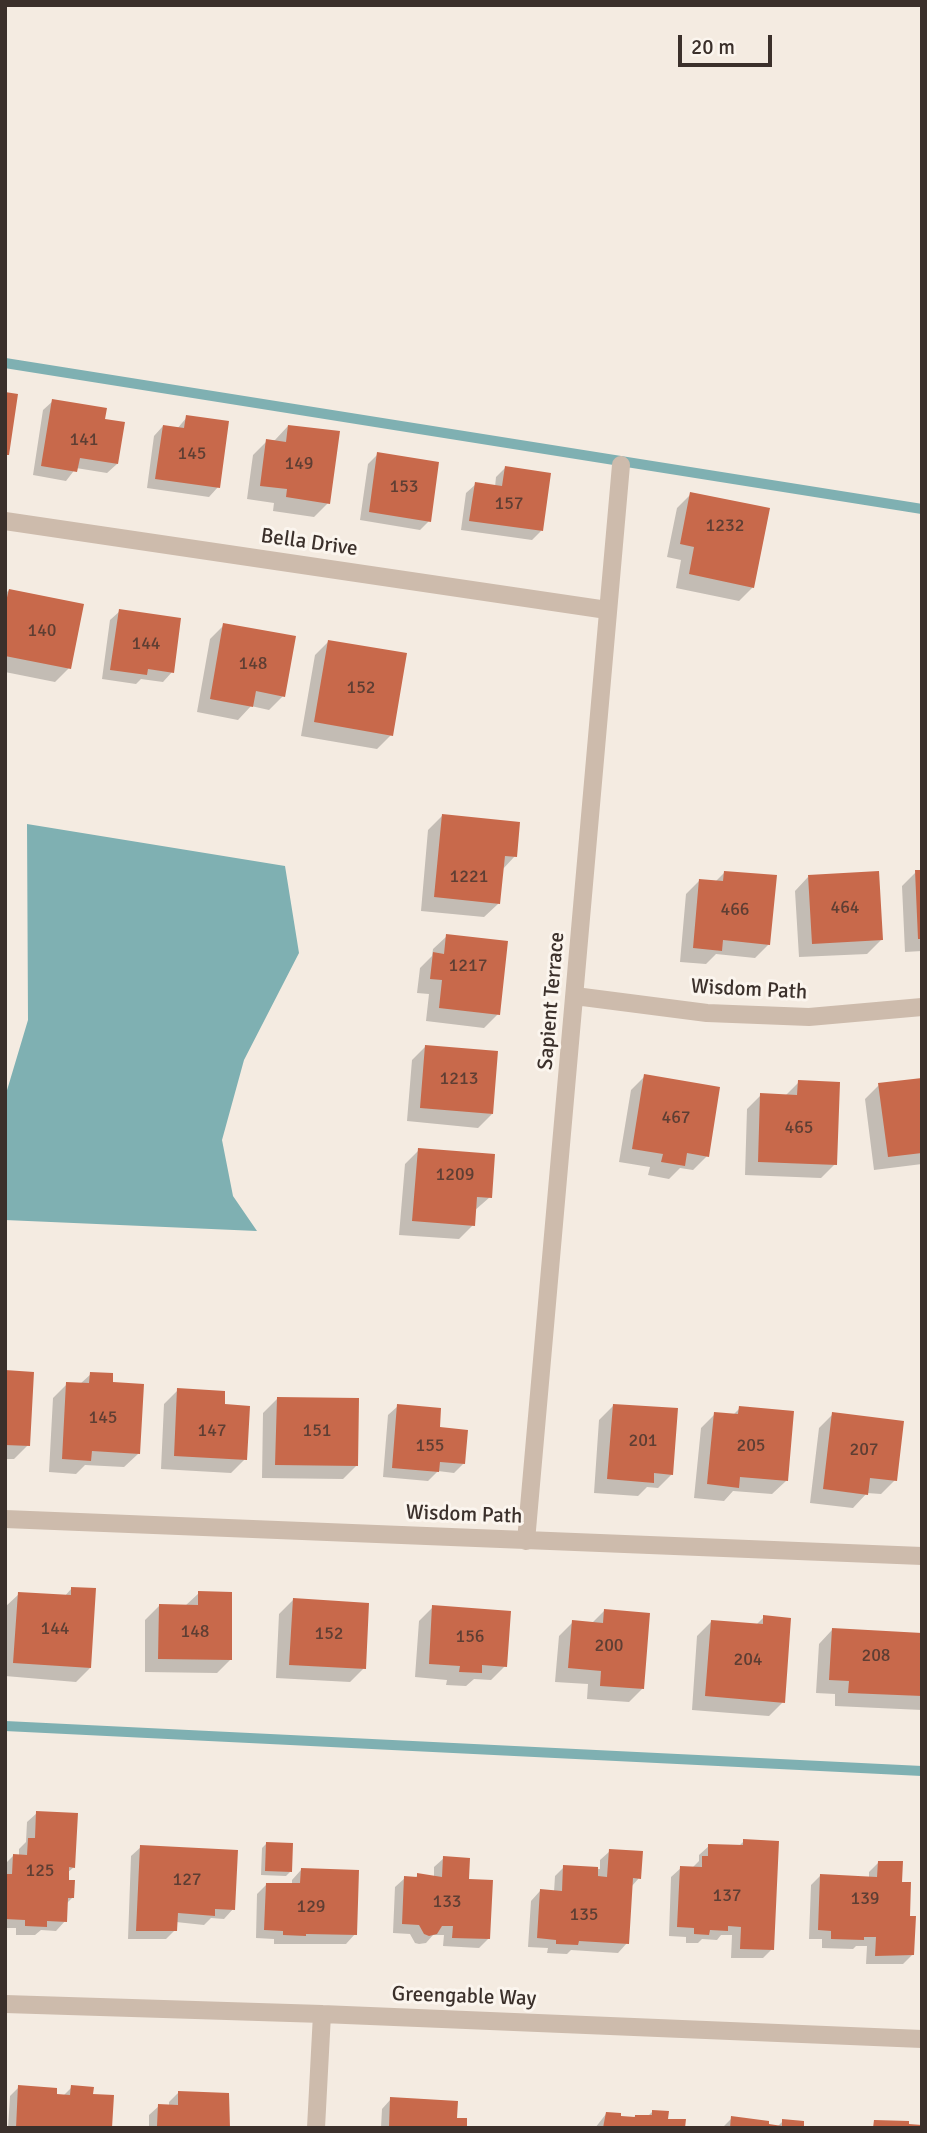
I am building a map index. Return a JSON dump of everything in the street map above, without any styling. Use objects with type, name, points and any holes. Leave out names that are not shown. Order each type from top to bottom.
[{"type":"street","name":"Sapient Terrace","points":[[526,1541],[621,465]]},
{"type":"street","name":"Bella Drive","points":[[5,520],[607,610]]},
{"type":"street","name":"Wisdom Path","points":[[575,996],[707,1013],[808,1017],[922,1007]]},
{"type":"street","name":"Wisdom Path","points":[[5,1519],[922,1556]]},
{"type":"street","name":"Greengable Way","points":[[5,2004],[922,2039]]},
{"type":"street","points":[[316,2128],[322,2014]]},
{"type":"water","points":[[27,824],[285,866],[299,953],[244,1060],[222,1140],[233,1196],[257,1231],[5,1220],[5,1097],[28,1020]]},
{"type":"building","points":[[5,392],[18,394],[9,455],[5,455]]},
{"type":"building","points":[[52,399],[107,408],[105,419],[125,422],[118,464],[80,458],[77,472],[41,466]]},
{"type":"building","points":[[186,415],[229,421],[220,488],[155,479],[163,425],[184,428]]},
{"type":"building","points":[[288,425],[340,431],[330,504],[286,497],[287,489],[260,486],[266,439],[286,442]]},
{"type":"building","points":[[377,452],[439,462],[431,522],[369,512]]},
{"type":"building","points":[[505,466],[551,473],[543,531],[469,521],[475,482],[502,486]]},
{"type":"building","points":[[690,492],[770,508],[754,588],[689,574],[694,547],[680,544]]},
{"type":"building","points":[[9,589],[84,604],[71,669],[5,656],[5,606]]},
{"type":"building","points":[[119,609],[181,618],[174,673],[148,669],[147,675],[110,670]]},
{"type":"building","points":[[223,623],[296,636],[285,697],[256,691],[253,707],[210,699]]},
{"type":"building","points":[[328,640],[407,653],[393,736],[314,722]]},
{"type":"building","points":[[442,814],[520,822],[517,857],[505,856],[500,904],[434,897]]},
{"type":"building","points":[[915,870],[922,870],[922,939],[918,939]]},
{"type":"building","points":[[724,871],[777,875],[770,945],[723,940],[722,951],[693,948],[699,879],[723,881]]},
{"type":"building","points":[[879,871],[883,940],[812,944],[808,875]]},
{"type":"building","points":[[446,934],[508,941],[500,1015],[439,1008],[442,980],[430,979],[433,952],[444,954]]},
{"type":"building","points":[[425,1045],[498,1051],[493,1114],[420,1108]]},
{"type":"building","points":[[644,1074],[720,1087],[709,1157],[687,1153],[685,1166],[661,1162],[663,1154],[632,1149]]},
{"type":"building","points":[[922,1078],[922,1153],[888,1157],[878,1083]]},
{"type":"building","points":[[798,1080],[840,1082],[837,1165],[758,1162],[760,1093],[797,1095]]},
{"type":"building","points":[[418,1148],[495,1154],[492,1198],[477,1197],[475,1226],[412,1221]]},
{"type":"building","points":[[5,1370],[34,1372],[30,1446],[5,1445]]},
{"type":"building","points":[[90,1372],[113,1373],[113,1382],[144,1384],[140,1454],[92,1451],[91,1461],[62,1459],[66,1382],[89,1383]]},
{"type":"building","points":[[177,1388],[225,1391],[225,1404],[250,1406],[247,1460],[174,1456]]},
{"type":"building","points":[[277,1397],[359,1398],[358,1466],[275,1465]]},
{"type":"building","points":[[397,1404],[441,1408],[440,1427],[468,1430],[465,1464],[440,1462],[439,1472],[392,1468]]},
{"type":"building","points":[[613,1404],[678,1408],[673,1475],[654,1473],[654,1483],[607,1479]]},
{"type":"building","points":[[739,1406],[794,1411],[788,1481],[740,1477],[739,1488],[707,1484],[714,1412],[738,1414]]},
{"type":"building","points":[[832,1412],[904,1421],[897,1481],[870,1478],[868,1495],[823,1489]]},
{"type":"building","points":[[71,1587],[96,1588],[91,1668],[13,1663],[18,1592],[71,1595]]},
{"type":"building","points":[[198,1591],[232,1592],[232,1660],[158,1659],[159,1604],[198,1605]]},
{"type":"building","points":[[293,1598],[369,1603],[366,1669],[289,1665]]},
{"type":"building","points":[[432,1605],[511,1611],[507,1667],[482,1665],[482,1673],[459,1672],[460,1666],[429,1664]]},
{"type":"building","points":[[604,1609],[650,1613],[644,1689],[600,1686],[601,1671],[568,1668],[572,1620],[603,1623]]},
{"type":"building","points":[[763,1615],[791,1618],[785,1703],[705,1696],[711,1620],[763,1624]]},
{"type":"building","points":[[832,1628],[922,1633],[922,1696],[848,1693],[849,1681],[829,1680]]},
{"type":"building","points":[[36,1811],[78,1813],[75,1868],[69,1867],[69,1880],[75,1880],[74,1898],[68,1898],[67,1922],[47,1921],[47,1927],[25,1926],[25,1920],[5,1919],[7,1874],[12,1874],[13,1854],[27,1855],[28,1838],[35,1838]]},
{"type":"building","points":[[743,1839],[779,1841],[774,1950],[740,1949],[741,1927],[728,1926],[728,1931],[710,1930],[709,1935],[694,1934],[694,1928],[677,1927],[680,1866],[702,1867],[702,1856],[708,1856],[708,1844],[743,1845]]},
{"type":"building","points":[[266,1842],[293,1843],[292,1872],[265,1871]]},
{"type":"building","points":[[140,1845],[238,1850],[235,1910],[215,1909],[215,1916],[178,1913],[177,1931],[136,1931]]},
{"type":"building","points":[[609,1849],[643,1851],[641,1879],[633,1878],[629,1944],[579,1941],[578,1945],[556,1944],[556,1940],[537,1938],[540,1889],[562,1891],[563,1865],[598,1867],[598,1876],[607,1877]]},
{"type":"building","points":[[443,1856],[470,1858],[469,1879],[493,1880],[490,1939],[452,1938],[453,1926],[442,1926],[437,1934],[429,1936],[424,1934],[419,1925],[402,1924],[404,1876],[417,1877],[417,1873],[442,1877]]},
{"type":"building","points":[[878,1861],[903,1861],[902,1882],[911,1882],[910,1916],[916,1916],[914,1955],[875,1956],[876,1937],[864,1937],[864,1940],[831,1939],[831,1931],[818,1930],[820,1874],[877,1877]]},
{"type":"building","points":[[301,1868],[359,1870],[357,1935],[283,1935],[283,1931],[264,1930],[266,1883],[300,1883]]},
{"type":"building","points":[[18,2085],[57,2088],[57,2094],[70,2095],[71,2085],[94,2087],[93,2094],[114,2095],[112,2128],[16,2128]]},
{"type":"building","points":[[178,2091],[229,2093],[230,2128],[157,2126],[158,2104],[178,2105]]},
{"type":"building","points":[[390,2097],[458,2101],[457,2118],[467,2118],[467,2128],[389,2128]]},
{"type":"building","points":[[652,2110],[669,2111],[668,2119],[686,2119],[685,2128],[603,2128],[606,2112],[635,2117],[652,2115]]},
{"type":"building","points":[[731,2116],[769,2121],[769,2124],[782,2126],[782,2119],[804,2121],[804,2128],[730,2128]]},
{"type":"building","points":[[874,2120],[909,2121],[909,2124],[922,2125],[922,2128],[873,2128]]},
{"type":"waterway","points":[[5,363],[922,509]]},
{"type":"waterway","points":[[5,1726],[922,1771]]}]
